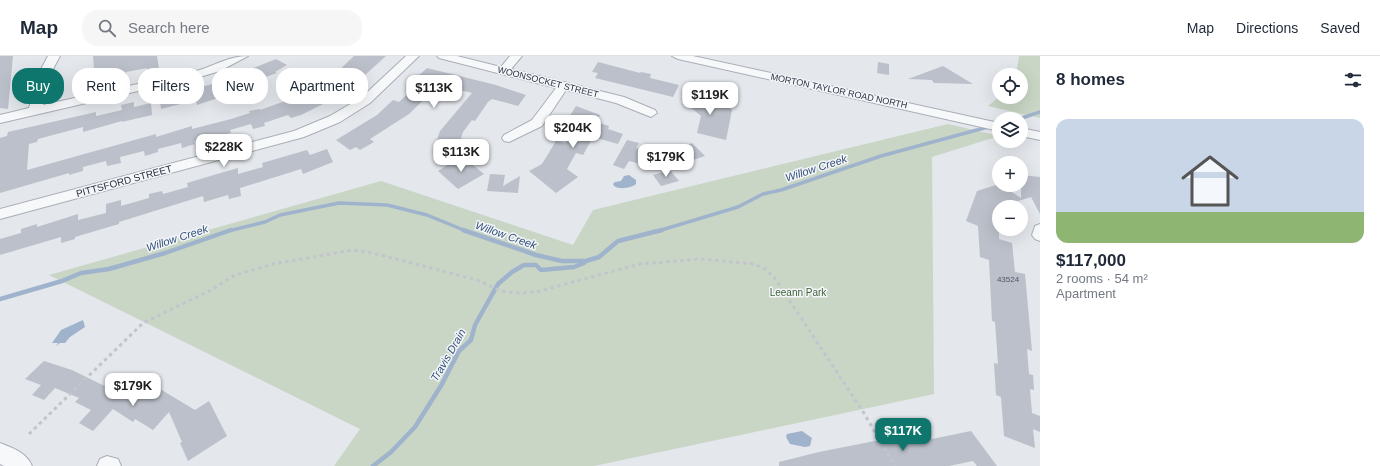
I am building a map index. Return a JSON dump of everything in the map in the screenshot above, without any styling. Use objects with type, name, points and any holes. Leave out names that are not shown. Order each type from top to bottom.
[{"type":"street","points":[[35,111],[46,71],[54,56]]},
{"type":"street","points":[[0,119],[199,74],[216,69],[242,56]]},
{"type":"street","name":"PITTSFORD STREET","points":[[0,214],[299,134],[335,118],[366,100],[413,56]]},
{"type":"street","name":"WOONSOCKET STREET","points":[[443,56],[620,100],[651,113]]},
{"type":"street","points":[[504,71],[516,56]]},
{"type":"street","name":"MORTON TAYLOR ROAD NORTH","points":[[678,56],[992,125]]},
{"type":"street","points":[[509,138],[537,123],[545,114],[562,86]]},
{"type":"street","points":[[1028,133],[1040,136]]},
{"type":"street","points":[[1040,230],[1040,235]]},
{"type":"street","points":[[0,453],[22,466]]},
{"type":"path","points":[[29,434],[143,324],[211,290],[235,275],[273,264],[353,250],[373,253],[477,280],[501,291],[518,294],[536,292],[640,264],[701,260],[734,262],[759,267],[774,277],[862,410],[895,466]]},
{"type":"green space","points":[[1019,56],[1040,56],[1040,118],[1028,115],[1028,112],[1014,112],[988,106],[992,103],[992,104],[1028,104],[1028,68],[1017,68]]},
{"type":"green space","name":"Leeann Park","points":[[948,124],[992,134],[992,138],[932,157],[934,394],[594,466],[334,466],[360,429],[49,275],[381,181],[573,245],[593,210]]},
{"type":"water","points":[[629,175],[636,180],[636,184],[625,188],[614,186],[613,184],[615,182],[621,181],[624,176]]},
{"type":"water","points":[[83,320],[85,327],[70,337],[65,343],[60,343],[56,346],[58,343],[52,343],[61,330]]},
{"type":"water","points":[[802,431],[812,438],[810,446],[805,447],[790,444],[786,437],[787,434]]},
{"type":"building","points":[[0,56],[13,56],[8,109],[0,108]]},
{"type":"building","points":[[93,56],[157,56],[159,68],[138,68],[138,70],[130,71],[130,68],[94,68]]},
{"type":"building","points":[[354,56],[386,56],[368,72],[368,68],[341,68]]},
{"type":"building","points":[[276,59],[287,65],[282,68],[276,68],[276,73],[268,76],[268,68],[254,68]]},
{"type":"building","points":[[598,62],[640,73],[651,74],[650,78],[679,85],[673,97],[595,78],[598,73],[592,72]]},
{"type":"building","points":[[878,62],[889,64],[889,75],[877,73]]},
{"type":"building","points":[[943,66],[973,84],[934,83],[932,80],[908,79]]},
{"type":"building","points":[[427,68],[496,85],[526,95],[518,106],[492,99],[488,102],[475,121],[472,120],[463,132],[457,151],[434,149],[440,131],[472,93],[439,85],[409,114],[370,139],[374,142],[360,150],[356,147],[350,150],[336,140],[377,115],[393,100],[399,102],[422,80],[416,78]]},
{"type":"building","points":[[212,84],[212,100],[204,103],[204,86]]},
{"type":"building","points":[[699,93],[721,108],[726,105],[732,110],[726,140],[697,133],[701,116],[681,99]]},
{"type":"building","points":[[134,102],[134,107],[151,104],[152,115],[122,121],[83,132],[83,127],[38,139],[37,142],[29,144],[27,170],[156,134],[156,137],[192,126],[192,129],[250,113],[249,111],[260,110],[277,104],[323,104],[301,115],[291,118],[288,115],[264,123],[265,126],[253,129],[251,124],[230,130],[231,133],[194,141],[195,144],[182,148],[181,143],[158,149],[158,152],[145,156],[144,151],[120,157],[121,163],[107,166],[106,161],[83,167],[83,171],[69,175],[69,173],[0,193],[0,138],[7,136],[8,132],[96,112],[96,116],[122,110],[121,105]]},
{"type":"building","points":[[160,104],[180,104],[161,109]]},
{"type":"building","points":[[576,106],[600,115],[596,122],[609,126],[608,129],[623,134],[618,144],[593,137],[583,155],[576,153],[567,169],[578,177],[556,193],[529,171],[542,164],[556,141],[566,143],[579,123],[568,119]]},
{"type":"building","points":[[627,140],[639,143],[636,148],[653,152],[647,166],[629,161],[624,169],[613,165]]},
{"type":"building","points":[[692,143],[705,156],[681,164],[669,151]]},
{"type":"building","points":[[327,149],[333,162],[303,174],[301,169],[240,188],[241,196],[229,199],[228,195],[204,202],[203,196],[119,222],[119,224],[75,237],[75,239],[61,243],[61,237],[0,255],[0,239],[21,233],[21,229],[37,224],[37,227],[78,214],[78,220],[106,213],[106,204],[121,200],[121,206],[149,198],[149,194],[162,191],[163,194],[188,187],[187,183],[238,168],[238,174],[263,167],[262,163],[307,150],[310,155]]},
{"type":"building","points":[[462,156],[484,174],[458,189],[438,171]]},
{"type":"building","points":[[670,170],[679,181],[661,186],[653,175]]},
{"type":"building","points":[[490,174],[505,175],[503,186],[520,176],[518,193],[487,191]]},
{"type":"building","points":[[1028,176],[1040,177],[1040,214],[1031,197],[1021,200],[992,200],[992,236],[999,236],[999,239],[1012,243],[1015,272],[1025,274],[1032,351],[1027,349],[1029,374],[1033,375],[1034,390],[1030,389],[1032,413],[1040,416],[1040,432],[1033,429],[1035,448],[1004,436],[1001,397],[996,395],[994,363],[998,364],[995,322],[992,321],[989,260],[980,257],[978,226],[966,221],[977,191],[992,186],[992,192],[1012,192],[1021,198],[1021,192],[1028,192]]},
{"type":"building","points":[[44,361],[72,370],[133,400],[150,383],[195,410],[209,401],[227,436],[188,461],[180,443],[182,442],[169,412],[153,430],[135,419],[133,422],[113,409],[93,431],[79,423],[91,410],[75,402],[79,398],[55,388],[44,400],[32,395],[41,385],[25,379]]},
{"type":"building","points":[[925,428],[932,439],[971,431],[997,466],[977,466],[973,461],[949,466],[779,466],[779,462],[819,452],[885,439],[883,437]]},
{"type":"waterway","name":"Willow Creek","points":[[1028,116],[1040,112]]},
{"type":"waterway","name":"Willow Creek","points":[[658,231],[738,207],[763,194],[781,190],[881,156],[992,126]]},
{"type":"waterway","name":"Willow Creek","points":[[228,231],[265,222],[280,215],[339,203],[387,205],[427,215],[466,231]]},
{"type":"waterway","name":"Willow Creek","points":[[463,230],[536,255],[562,261],[586,261],[599,257],[618,241],[658,231]]},
{"type":"waterway","name":"Willow Creek","points":[[658,231],[662,230]]},
{"type":"waterway","name":"Willow Creek","points":[[0,299],[62,281],[81,273],[109,269],[165,253],[228,231]]},
{"type":"waterway","name":"Travis Drain","points":[[373,466],[391,452],[415,427],[442,384],[459,351],[471,340],[475,325],[498,284],[512,272],[524,265],[536,265],[541,270],[574,267],[584,263]]}]
